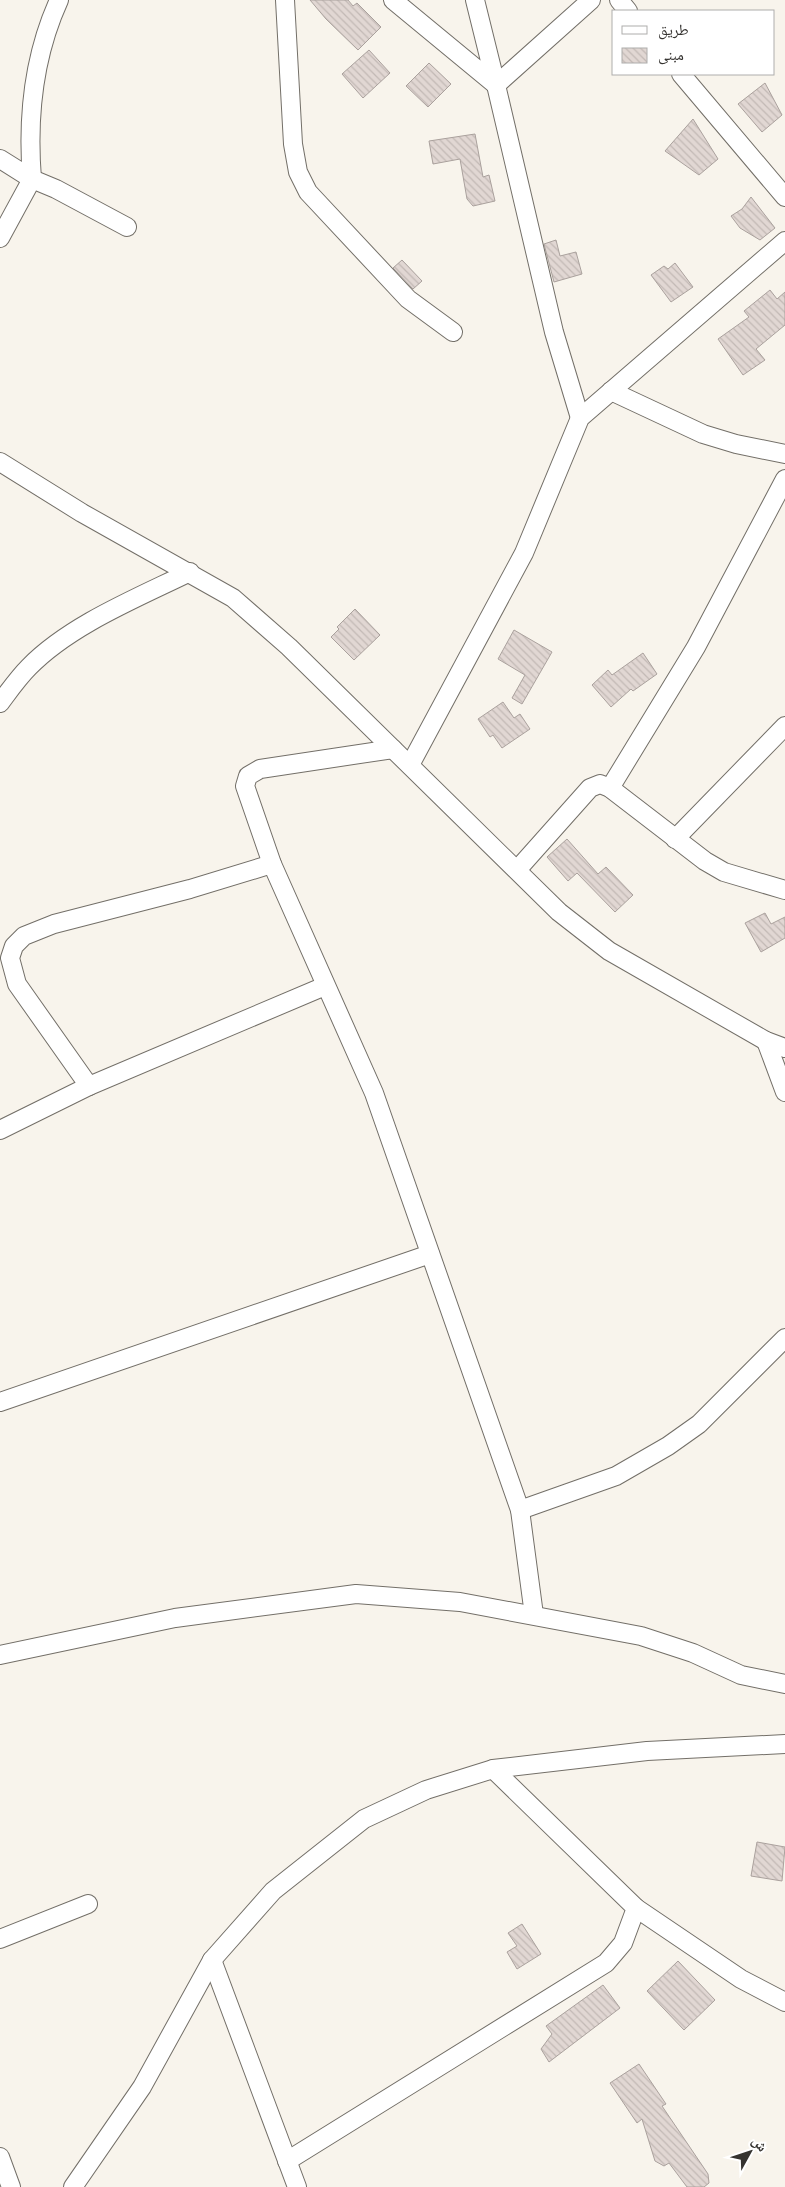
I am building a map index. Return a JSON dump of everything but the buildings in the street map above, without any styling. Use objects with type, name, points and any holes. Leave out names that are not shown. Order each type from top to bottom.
[{"type":"street","points":[[0,238],[32,179],[30,134],[34,78],[47,26],[59,0]]},
{"type":"street","points":[[285,0],[293,144],[298,172],[308,192],[408,299],[453,332]]},
{"type":"street","points":[[393,0],[496,85]]},
{"type":"street","points":[[475,0],[554,332],[580,418]]},
{"type":"street","points":[[496,85],[591,0]]},
{"type":"street","points":[[619,0],[627,10]]},
{"type":"street","points":[[682,75],[785,197]]},
{"type":"street","points":[[0,159],[32,179],[56,189],[127,227]]},
{"type":"street","points":[[410,765],[524,554],[580,418],[785,241]]},
{"type":"street","points":[[611,391],[703,434],[736,444],[785,454]]},
{"type":"street","points":[[0,462],[82,513],[190,572],[233,598],[255,615],[559,912],[609,951],[766,1041],[785,1048]]},
{"type":"street","points":[[610,788],[696,647],[785,479]]},
{"type":"street","points":[[0,703],[15,682],[42,655],[114,610],[190,572]]},
{"type":"street","points":[[675,839],[785,726]]},
{"type":"street","points":[[393,749],[260,769],[245,780],[246,792],[272,864],[374,1093],[520,1510],[534,1615]]},
{"type":"street","points":[[517,870],[590,788],[600,784],[610,788],[675,839],[724,872],[785,890]]},
{"type":"street","points":[[89,1086],[17,984],[10,958],[14,946],[24,936],[54,924],[190,889],[272,864]]},
{"type":"street","points":[[0,1130],[89,1086],[325,986]]},
{"type":"street","points":[[766,1041],[785,1092]]},
{"type":"street","points":[[0,1402],[430,1254]]},
{"type":"street","points":[[520,1510],[616,1476],[668,1446],[699,1424],[785,1338]]},
{"type":"street","points":[[0,1654],[175,1618],[356,1594],[460,1602],[640,1636],[693,1653],[742,1675],[785,1684]]},
{"type":"street","points":[[73,2187],[142,2087],[212,1960],[273,1891],[364,1819],[426,1790],[493,1768],[648,1751],[785,1744]]},
{"type":"street","points":[[493,1768],[636,1908],[741,1979],[785,2002]]},
{"type":"street","points":[[0,1939],[88,1904]]},
{"type":"street","points":[[287,2161],[606,1963],[622,1943],[636,1908]]},
{"type":"street","points":[[212,1960],[297,2187]]},
{"type":"street","points":[[0,2157],[11,2187]]}]
